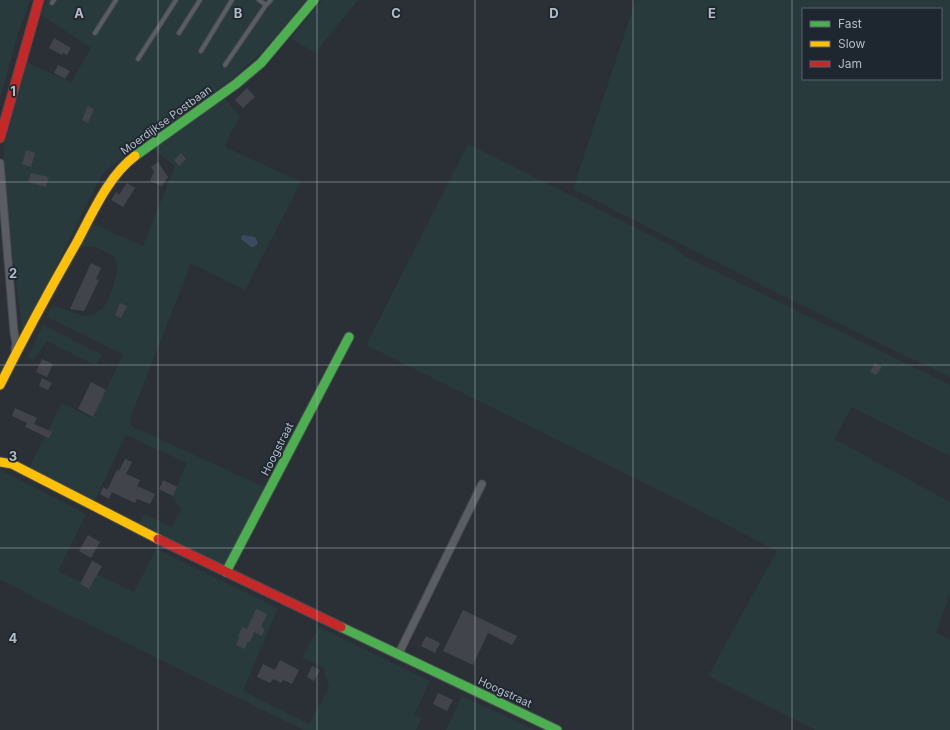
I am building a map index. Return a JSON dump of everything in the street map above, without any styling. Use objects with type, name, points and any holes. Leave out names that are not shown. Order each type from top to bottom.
[{"type":"street","points":[[0,138],[39,0]]},
{"type":"street","name":"Moerdijkse Postbaan","points":[[0,385],[103,193],[115,176],[128,161],[236,84],[261,63],[314,0]]},
{"type":"street","points":[[0,164],[16,343],[14,357]]},
{"type":"street","name":"Hoogstraat","points":[[226,572],[349,337]]},
{"type":"street","name":"Hoogstraat","points":[[0,462],[12,464],[176,549],[557,730]]},
{"type":"street","points":[[398,655],[482,484]]},
{"type":"lane","points":[[95,33],[116,0]]},
{"type":"lane","points":[[138,58],[176,0]]},
{"type":"lane","points":[[179,33],[200,0]]},
{"type":"lane","points":[[201,52],[232,0]]},
{"type":"lane","points":[[258,0],[266,5]]},
{"type":"lane","points":[[225,65],[266,5],[272,0]]},
{"type":"shaded area","points":[[0,0],[30,0],[17,37],[0,100]]},
{"type":"shaded area","points":[[47,0],[306,0],[259,55],[228,82],[111,166],[102,175],[23,336],[10,234],[3,161],[4,147],[27,62],[71,83],[91,48],[41,15]]},
{"type":"shaded area","points":[[322,0],[358,0],[315,53],[291,38]]},
{"type":"shaded area","points":[[636,0],[950,0],[950,377],[714,261],[573,189]]},
{"type":"shaded area","points":[[225,98],[240,117],[229,136],[225,147],[301,182],[245,290],[191,263],[130,419],[131,426],[264,487],[225,567],[139,524],[144,514],[172,527],[181,509],[172,496],[187,463],[126,435],[94,502],[29,468],[62,403],[92,418],[123,355],[47,317],[52,305],[84,316],[95,314],[104,307],[110,296],[118,269],[114,256],[88,246],[79,249],[91,223],[143,246],[175,166],[153,149]]},
{"type":"shaded area","points":[[468,144],[675,248],[684,256],[950,385],[950,456],[852,407],[834,439],[950,502],[950,594],[936,633],[950,640],[950,730],[815,730],[708,676],[777,551],[689,505],[366,345]]},
{"type":"shaded area","points":[[43,325],[102,355],[95,365],[47,341],[33,360],[28,357]]},
{"type":"shaded area","points":[[0,470],[86,514],[58,571],[90,587],[97,574],[134,592],[156,549],[278,608],[243,691],[309,724],[329,687],[323,667],[302,658],[319,627],[430,681],[414,715],[422,718],[416,730],[303,730],[43,602],[0,579]]},
{"type":"shaded area","points":[[462,696],[535,730],[446,730]]},
{"type":"water","points":[[243,235],[255,237],[258,243],[254,247],[251,247],[241,239]]},
{"type":"building","points":[[54,38],[71,48],[67,55],[63,53],[62,55],[49,48]]},
{"type":"building","points":[[58,65],[70,71],[65,79],[54,73]]},
{"type":"building","points":[[247,88],[255,97],[243,108],[235,100]]},
{"type":"building","points":[[88,106],[94,109],[88,123],[82,120]]},
{"type":"building","points":[[26,150],[35,153],[31,167],[22,164]]},
{"type":"building","points":[[181,153],[186,159],[179,166],[174,160]]},
{"type":"building","points":[[158,162],[168,177],[162,186],[150,181],[154,171],[151,167]]},
{"type":"building","points":[[31,173],[49,177],[46,187],[28,182]]},
{"type":"building","points":[[127,183],[135,188],[123,207],[111,200],[116,192],[119,195]]},
{"type":"building","points":[[91,263],[101,268],[96,279],[99,280],[84,311],[70,309]]},
{"type":"building","points":[[120,303],[127,306],[121,318],[115,315]]},
{"type":"building","points":[[42,359],[53,364],[47,377],[36,372]]},
{"type":"building","points":[[875,363],[882,367],[876,375],[870,372]]},
{"type":"building","points":[[42,378],[52,383],[48,390],[39,386]]},
{"type":"building","points":[[91,382],[106,390],[93,417],[78,409]]},
{"type":"building","points":[[15,408],[37,418],[34,424],[52,432],[49,438],[25,427],[27,423],[12,416]]},
{"type":"building","points":[[125,459],[132,462],[126,474],[140,480],[137,486],[155,494],[150,504],[137,499],[135,503],[107,490],[117,470],[119,471]]},
{"type":"building","points":[[163,480],[177,487],[173,496],[159,489]]},
{"type":"building","points":[[103,487],[112,492],[109,499],[100,494]]},
{"type":"building","points":[[88,535],[100,542],[91,558],[79,551]]},
{"type":"building","points":[[92,561],[102,566],[89,589],[80,584]]},
{"type":"building","points":[[256,609],[267,614],[261,627],[265,629],[262,636],[254,632],[245,649],[236,645],[238,636],[242,627],[247,629]]},
{"type":"building","points":[[463,610],[517,636],[512,645],[488,633],[473,665],[443,651]]},
{"type":"building","points":[[426,636],[440,643],[435,653],[421,646]]},
{"type":"building","points":[[280,660],[299,670],[292,684],[283,680],[281,683],[273,679],[270,683],[257,677],[263,664],[275,670]]},
{"type":"building","points":[[312,666],[320,670],[314,681],[307,677]]},
{"type":"building","points":[[438,693],[453,700],[447,711],[433,704]]},
{"type":"traffic: fast","points":[[135,156],[236,84],[261,63],[314,0]]},
{"type":"traffic: fast","points":[[226,572],[349,337]]},
{"type":"traffic: fast","points":[[341,627],[557,730]]},
{"type":"traffic: slow","points":[[0,385],[37,313],[95,207],[109,184],[135,156]]},
{"type":"traffic: slow","points":[[0,462],[12,464],[158,539]]},
{"type":"traffic: jam","points":[[0,138],[39,0]]},
{"type":"traffic: jam","points":[[158,539],[341,627]]}]
